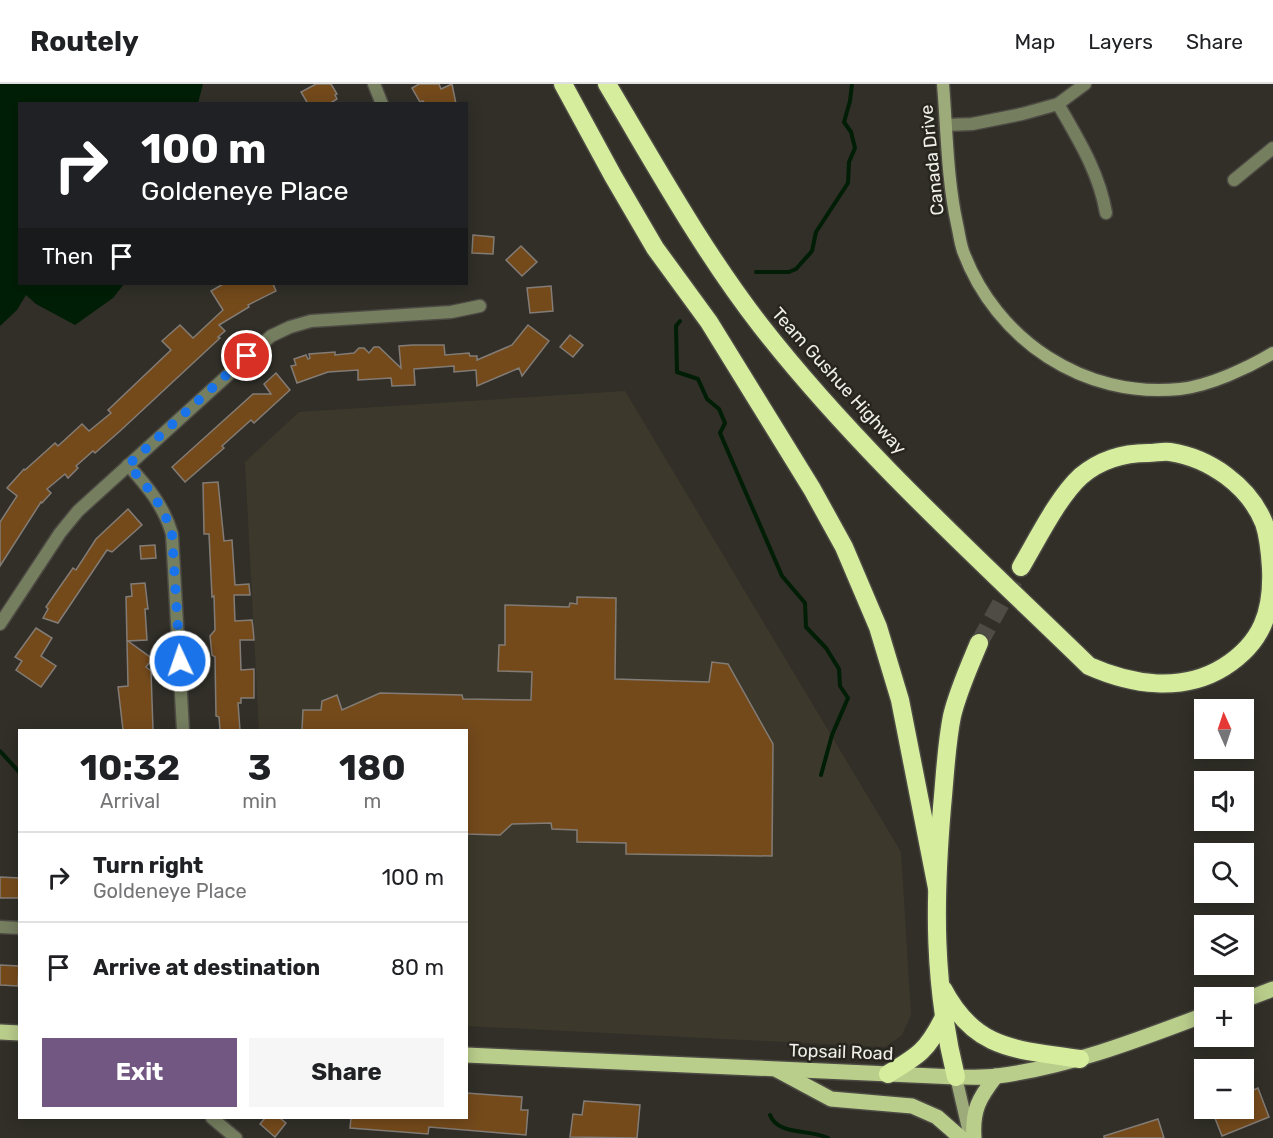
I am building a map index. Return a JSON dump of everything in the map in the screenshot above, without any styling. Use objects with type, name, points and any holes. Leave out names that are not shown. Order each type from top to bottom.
[{"type":"highway","points":[[563,84],[655,248],[709,322],[812,489],[844,547],[865,592],[900,700],[938,888]]},
{"type":"highway","name":"Team Gushue Highway","points":[[607,84],[719,269],[808,382],[922,504],[1089,666],[1121,678],[1144,683],[1170,684],[1196,680],[1219,671],[1238,659],[1255,642],[1268,611],[1273,585],[1270,543],[1258,511],[1244,490],[1224,474],[1171,452],[1135,453],[1103,461],[1080,477],[1052,514],[1022,567]]},
{"type":"highway","points":[[956,1077],[944,1019],[939,979],[938,888],[946,757],[953,715],[979,643]]},
{"type":"highway","points":[[939,979],[953,1008],[967,1025],[990,1041],[1010,1048],[1080,1059]]},
{"type":"highway","points":[[888,1074],[919,1055],[934,1038],[944,1019]]},
{"type":"main road","points":[[1254,996],[1273,989]]},
{"type":"main road","name":"Topsail Road","points":[[468,1055],[956,1077],[996,1076],[1080,1059],[1134,1042],[1194,1019]]},
{"type":"main road","points":[[0,1032],[18,1033]]},
{"type":"main road","points":[[775,1069],[831,1100],[912,1106],[937,1117],[961,1138]]},
{"type":"main road","points":[[972,1138],[973,1120],[978,1103],[996,1076]]},
{"type":"street","points":[[374,84],[381,102]]},
{"type":"street","name":"Canada Drive","points":[[943,84],[951,199],[963,250],[986,299],[1014,331],[1054,362],[1092,380],[1137,388],[1181,389],[1220,379],[1273,353]]},
{"type":"street","points":[[946,125],[972,124],[1058,104],[1085,84]]},
{"type":"street","points":[[1058,104],[1092,165],[1106,213]]},
{"type":"street","points":[[1234,180],[1273,148]]},
{"type":"street","points":[[0,624],[68,522],[88,501],[263,342],[280,331],[311,321],[442,313],[480,306]]},
{"type":"street","points":[[128,465],[156,498],[166,515],[172,534],[183,729]]},
{"type":"street","points":[[0,927],[18,928]]},
{"type":"street","points":[[956,1077],[972,1138]]},
{"type":"street","points":[[213,1119],[236,1138]]},
{"type":"shaded area","points":[[0,84],[203,84],[198,102],[18,102],[18,285],[123,285],[113,298],[75,325],[36,304],[26,295],[17,310],[0,326]]},
{"type":"shaded area","points":[[625,391],[901,852],[911,1015],[902,1035],[885,1047],[468,1026],[468,729],[259,729],[245,462],[299,412]]},
{"type":"building","points":[[316,84],[331,84],[337,94],[335,95],[337,99],[332,102],[307,102],[301,92]]},
{"type":"building","points":[[419,84],[439,84],[441,89],[452,84],[456,102],[420,102],[412,88]]},
{"type":"building","points":[[473,235],[494,237],[493,254],[472,253]]},
{"type":"building","points":[[521,246],[537,262],[522,276],[506,260]]},
{"type":"building","points":[[221,285],[273,285],[276,291],[248,305],[249,307],[219,325],[225,331],[218,337],[220,338],[120,431],[76,466],[78,468],[68,478],[65,474],[47,489],[51,493],[41,502],[0,566],[0,522],[17,496],[7,488],[24,469],[55,443],[58,446],[82,424],[89,431],[111,413],[108,410],[171,350],[162,341],[180,325],[193,338],[223,310],[211,291]]},
{"type":"building","points":[[551,286],[553,311],[530,313],[527,288]]},
{"type":"building","points":[[528,325],[549,341],[522,376],[519,368],[477,386],[476,370],[454,372],[454,366],[414,369],[415,385],[392,386],[391,378],[358,380],[358,370],[328,372],[297,383],[291,366],[296,365],[294,359],[306,355],[308,359],[309,354],[354,353],[359,348],[364,348],[369,353],[374,347],[379,347],[401,368],[399,346],[413,345],[444,345],[445,355],[469,353],[470,356],[477,356],[477,360],[512,345]]},
{"type":"building","points":[[570,335],[583,345],[573,357],[560,347]]},
{"type":"building","points":[[276,373],[290,390],[254,423],[251,420],[222,446],[224,448],[185,482],[172,467],[253,394],[271,394],[264,384]]},
{"type":"building","points":[[218,482],[224,541],[232,540],[235,585],[249,584],[250,595],[234,595],[235,621],[252,620],[254,640],[240,640],[241,670],[254,669],[254,698],[241,698],[241,703],[238,703],[240,729],[220,729],[219,717],[216,716],[215,657],[212,655],[210,636],[215,630],[214,596],[212,597],[209,534],[204,534],[203,483]]},
{"type":"building","points":[[128,509],[142,525],[112,552],[107,550],[58,623],[43,618],[48,609],[46,607],[73,568],[76,570],[96,539]]},
{"type":"building","points":[[155,545],[156,558],[141,559],[140,546]]},
{"type":"building","points":[[145,583],[148,609],[145,609],[147,640],[128,641],[150,657],[150,662],[146,667],[151,671],[153,729],[123,729],[118,687],[128,686],[126,597],[132,596],[131,584]]},
{"type":"building","points":[[577,597],[616,598],[615,679],[709,682],[712,662],[728,664],[773,744],[772,856],[626,854],[626,843],[577,842],[577,830],[552,829],[551,823],[512,824],[500,835],[468,834],[468,729],[302,729],[303,710],[321,710],[322,701],[337,695],[342,710],[380,693],[462,695],[463,699],[531,700],[532,672],[498,671],[499,645],[505,645],[505,605],[569,607],[570,603],[577,604]]},
{"type":"building","points":[[36,628],[52,638],[41,656],[56,666],[41,687],[16,670],[22,661],[15,657]]},
{"type":"building","points":[[0,877],[18,878],[18,898],[0,898]]},
{"type":"building","points":[[0,965],[18,966],[18,986],[0,985]]},
{"type":"building","points":[[1258,1088],[1269,1117],[1222,1136],[1215,1119],[1254,1119],[1254,1090]]},
{"type":"building","points":[[468,1093],[522,1097],[521,1110],[528,1110],[526,1135],[429,1127],[428,1134],[350,1128],[351,1119],[468,1119]]},
{"type":"building","points":[[584,1101],[640,1105],[637,1138],[570,1137],[573,1114],[582,1115]]},
{"type":"building","points":[[264,1119],[281,1119],[286,1123],[275,1137],[260,1124]]},
{"type":"building","points":[[1158,1119],[1164,1138],[1104,1138],[1104,1136]]},
{"type":"waterway","points":[[756,272],[789,272],[796,269],[812,251],[816,232],[848,183],[849,162],[855,148],[851,132],[844,122],[852,84]]},
{"type":"waterway","points":[[680,321],[676,326],[677,372],[698,379],[707,399],[719,409],[725,423],[720,433],[782,576],[805,603],[806,627],[826,648],[839,669],[840,686],[848,698],[832,735],[821,775]]},
{"type":"waterway","points":[[0,751],[18,771]]},
{"type":"waterway","points":[[770,1115],[774,1122],[787,1129],[828,1138]]},
{"type":"tunnel","points":[[979,643],[1021,567]]},
{"type":"route","points":[[180,661],[174,544],[170,524],[150,489],[128,465],[247,356]]}]
